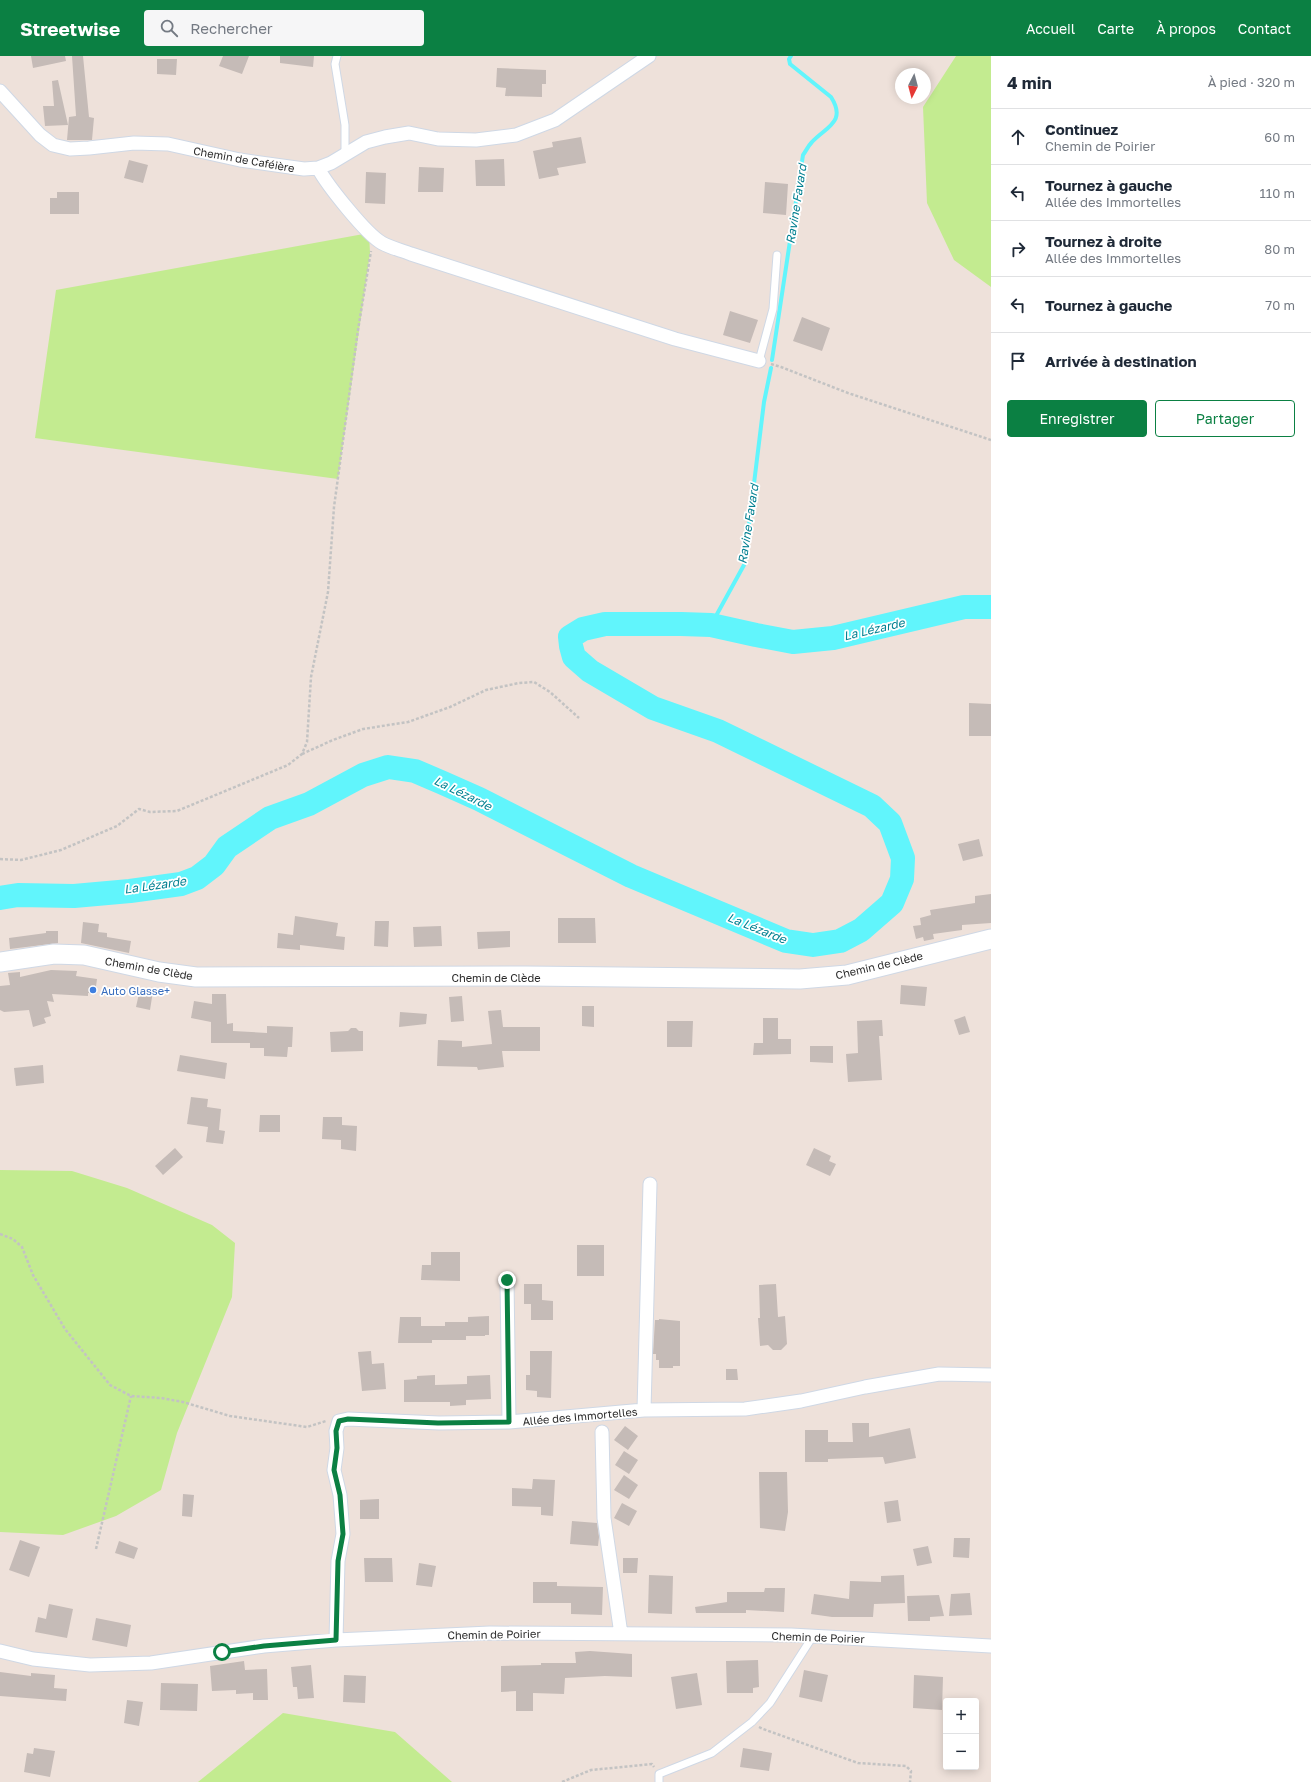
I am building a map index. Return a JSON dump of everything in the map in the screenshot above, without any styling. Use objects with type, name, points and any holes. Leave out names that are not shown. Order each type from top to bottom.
[{"type":"main road","name":"Chemin de Clède","points":[[0,962],[54,954],[84,955],[159,972],[196,977],[526,976],[800,979],[846,975],[991,939]]},
{"type":"street","name":"Chemin de Caféière","points":[[0,91],[40,135],[53,145],[70,149],[134,143],[168,144],[240,160],[304,169],[318,168],[366,142],[386,137],[409,134],[438,139],[476,140],[516,135],[555,120],[649,56]]},
{"type":"street","points":[[318,168],[324,179],[369,233],[381,243],[411,254],[675,338],[748,360],[759,361]]},
{"type":"street","points":[[644,1410],[650,1184]]},
{"type":"street","points":[[507,1280],[509,1422]]},
{"type":"street","name":"Allée des Immortelles","points":[[339,1421],[348,1419],[438,1423],[509,1422],[644,1410],[745,1409],[801,1401],[865,1386],[939,1374],[969,1373],[991,1375]]},
{"type":"street","points":[[336,1640],[338,1561],[343,1534],[340,1495],[334,1470],[337,1448],[336,1431],[339,1421]]},
{"type":"street","points":[[602,1432],[604,1518],[621,1634]]},
{"type":"street","name":"Chemin de Poirier","points":[[0,1651],[33,1659],[90,1665],[143,1663],[264,1646],[336,1640],[490,1633],[813,1636],[991,1646]]},
{"type":"lane","points":[[337,56],[335,64],[344,125],[345,154]]},
{"type":"lane","points":[[759,361],[773,309],[777,255]]},
{"type":"lane","points":[[659,1778],[712,1753],[752,1722],[770,1703],[813,1636]]},
{"type":"path","points":[[302,754],[307,742],[312,677],[328,592],[334,507],[358,330],[372,245],[369,233]]},
{"type":"path","points":[[759,361],[781,367],[848,393],[991,440]]},
{"type":"path","points":[[0,858],[21,860],[61,850],[117,826],[140,809],[150,812],[177,811],[288,765],[302,754],[333,740],[363,729],[408,722],[450,707],[486,690],[519,683],[534,682],[550,692],[579,718]]},
{"type":"path","points":[[0,1234],[13,1239],[22,1247],[33,1275],[65,1329],[110,1385],[131,1396],[161,1398],[183,1402],[230,1416],[307,1427],[332,1418],[339,1421]]},
{"type":"path","points":[[96,1549],[131,1396]]},
{"type":"path","points":[[752,1722],[763,1729],[858,1763],[906,1766],[910,1771],[910,1782]]},
{"type":"path","points":[[562,1782],[590,1770],[652,1764],[659,1778]]},
{"type":"green space","points":[[956,56],[991,56],[991,287],[954,260],[927,203],[923,107],[925,104],[931,104],[931,95]]},
{"type":"green space","points":[[369,233],[370,253],[338,479],[35,438],[56,290]]},
{"type":"green space","points":[[0,1170],[72,1171],[127,1188],[212,1225],[235,1243],[232,1297],[177,1433],[161,1490],[116,1516],[63,1535],[0,1532]]},
{"type":"green space","points":[[283,1713],[395,1732],[452,1782],[198,1782]]},
{"type":"building","points":[[31,56],[65,56],[66,61],[33,68]]},
{"type":"building","points":[[72,56],[83,56],[89,117],[94,118],[92,140],[67,140],[69,117],[76,116]]},
{"type":"building","points":[[223,56],[249,56],[242,74],[219,66]]},
{"type":"building","points":[[280,56],[314,56],[313,67],[280,63]]},
{"type":"building","points":[[157,59],[177,59],[176,75],[157,74]]},
{"type":"building","points":[[497,68],[546,70],[546,84],[542,84],[542,97],[505,96],[506,88],[496,87]]},
{"type":"building","points":[[58,80],[68,125],[45,126],[43,106],[54,106],[52,81]]},
{"type":"building","points":[[581,137],[586,163],[557,168],[559,175],[539,179],[533,151],[553,147],[552,142]]},
{"type":"building","points":[[504,159],[505,186],[476,186],[475,160]]},
{"type":"building","points":[[129,160],[148,165],[143,183],[124,178]]},
{"type":"building","points":[[419,167],[444,168],[443,192],[418,192]]},
{"type":"building","points":[[366,172],[386,173],[385,204],[365,203]]},
{"type":"building","points":[[765,182],[788,184],[786,215],[763,213]]},
{"type":"building","points":[[57,192],[79,192],[79,214],[50,214],[50,198],[57,198]]},
{"type":"building","points":[[730,311],[758,320],[750,343],[723,335]]},
{"type":"building","points":[[802,317],[830,328],[822,351],[793,341]]},
{"type":"building","points":[[969,703],[991,704],[991,736],[969,736]]},
{"type":"building","points":[[979,839],[983,856],[963,861],[958,844]]},
{"type":"building","points":[[991,894],[991,923],[962,925],[962,930],[933,934],[934,939],[924,941],[923,937],[916,939],[913,926],[921,925],[920,918],[931,915],[930,910],[975,903],[975,896]]},
{"type":"building","points":[[295,916],[338,923],[336,936],[345,937],[344,950],[300,945],[300,950],[277,948],[278,933],[293,935]]},
{"type":"building","points":[[558,918],[595,918],[596,943],[558,943]]},
{"type":"building","points":[[375,921],[389,921],[388,947],[374,946]]},
{"type":"building","points":[[83,922],[99,924],[98,932],[107,933],[107,937],[131,941],[129,953],[81,943]]},
{"type":"building","points":[[441,926],[442,946],[414,947],[413,927]]},
{"type":"building","points":[[46,931],[58,931],[58,943],[10,949],[9,938],[46,933]]},
{"type":"building","points":[[510,931],[510,947],[478,949],[477,932]]},
{"type":"building","points":[[51,970],[77,971],[76,976],[97,979],[95,994],[88,993],[88,996],[52,994],[54,1002],[47,1001],[51,1016],[44,1018],[46,1023],[33,1027],[29,1010],[4,1012],[0,1010],[0,986],[10,985],[8,973],[20,972],[20,977]]},
{"type":"building","points":[[901,985],[927,987],[925,1006],[900,1004]]},
{"type":"building","points":[[140,989],[153,991],[150,1010],[136,1007]]},
{"type":"building","points":[[212,994],[226,994],[227,1024],[233,1023],[233,1031],[267,1033],[267,1026],[293,1027],[292,1047],[288,1047],[287,1057],[264,1056],[264,1048],[250,1048],[250,1043],[211,1043],[211,1022],[191,1018],[194,1001],[212,1004]]},
{"type":"building","points":[[462,996],[464,1021],[451,1022],[449,997]]},
{"type":"building","points":[[582,1006],[594,1006],[594,1027],[582,1026]]},
{"type":"building","points":[[501,1010],[503,1027],[540,1027],[540,1051],[502,1051],[504,1067],[478,1070],[477,1067],[437,1066],[438,1040],[462,1041],[462,1047],[492,1044],[488,1011]]},
{"type":"building","points":[[400,1012],[427,1014],[426,1024],[399,1027]]},
{"type":"building","points":[[965,1016],[970,1032],[959,1035],[954,1020]]},
{"type":"building","points":[[763,1018],[778,1018],[778,1039],[791,1039],[791,1054],[753,1055],[754,1043],[763,1043]]},
{"type":"building","points":[[882,1020],[883,1036],[879,1036],[882,1080],[848,1082],[846,1054],[858,1053],[857,1021]]},
{"type":"building","points":[[667,1021],[693,1021],[692,1047],[667,1047]]},
{"type":"building","points":[[351,1028],[356,1028],[359,1031],[363,1031],[363,1051],[331,1052],[330,1032],[348,1031]]},
{"type":"building","points":[[810,1046],[833,1046],[833,1063],[810,1062]]},
{"type":"building","points":[[180,1055],[227,1063],[225,1079],[177,1071]]},
{"type":"building","points":[[43,1065],[44,1083],[16,1086],[14,1068]]},
{"type":"building","points":[[191,1097],[208,1099],[207,1107],[221,1109],[219,1130],[225,1131],[223,1144],[206,1142],[208,1127],[187,1124]]},
{"type":"building","points":[[260,1115],[280,1115],[280,1132],[259,1132]]},
{"type":"building","points":[[323,1117],[342,1117],[342,1125],[357,1126],[356,1151],[341,1149],[341,1140],[322,1139]]},
{"type":"building","points":[[175,1148],[183,1157],[163,1175],[155,1166]]},
{"type":"building","points":[[814,1148],[831,1156],[829,1161],[836,1164],[830,1176],[806,1165]]},
{"type":"building","points":[[577,1245],[604,1245],[604,1276],[577,1276]]},
{"type":"building","points":[[431,1252],[460,1252],[460,1281],[421,1280],[422,1265],[431,1265]]},
{"type":"building","points":[[524,1284],[542,1284],[542,1300],[553,1301],[553,1320],[531,1320],[531,1304],[524,1304]]},
{"type":"building","points":[[776,1284],[778,1317],[785,1316],[787,1344],[781,1350],[773,1350],[768,1345],[760,1346],[758,1318],[760,1318],[759,1285]]},
{"type":"building","points":[[489,1316],[489,1335],[466,1336],[466,1340],[432,1340],[432,1343],[398,1343],[400,1317],[421,1317],[421,1326],[445,1326],[445,1322],[468,1322],[468,1317]]},
{"type":"building","points":[[655,1320],[680,1321],[680,1366],[673,1366],[673,1368],[659,1368],[659,1360],[656,1360],[656,1354],[653,1354]]},
{"type":"building","points":[[371,1351],[372,1364],[384,1363],[386,1389],[362,1391],[358,1352]]},
{"type":"building","points":[[530,1351],[552,1351],[551,1398],[537,1397],[537,1391],[526,1390],[526,1375],[530,1375]]},
{"type":"building","points":[[726,1369],[737,1369],[738,1380],[726,1380]]},
{"type":"building","points":[[435,1375],[435,1385],[467,1384],[467,1376],[490,1375],[491,1399],[466,1400],[466,1405],[450,1406],[450,1402],[404,1402],[404,1380],[417,1379],[417,1376]]},
{"type":"building","points":[[852,1423],[869,1423],[869,1437],[910,1428],[916,1458],[885,1464],[883,1457],[828,1459],[828,1462],[805,1462],[805,1430],[828,1430],[828,1442],[853,1442]]},
{"type":"building","points":[[625,1426],[638,1436],[628,1450],[614,1440]]},
{"type":"building","points":[[624,1451],[638,1460],[629,1474],[615,1465]]},
{"type":"building","points":[[759,1472],[787,1472],[788,1512],[785,1531],[760,1528]]},
{"type":"building","points":[[624,1475],[638,1485],[629,1499],[614,1490]]},
{"type":"building","points":[[533,1479],[555,1480],[553,1516],[541,1515],[541,1507],[512,1506],[512,1488],[532,1489]]},
{"type":"building","points":[[183,1494],[194,1495],[192,1517],[182,1516]]},
{"type":"building","points":[[379,1499],[379,1519],[360,1519],[360,1500]]},
{"type":"building","points":[[898,1500],[901,1521],[887,1523],[884,1502]]},
{"type":"building","points":[[622,1503],[637,1511],[629,1526],[614,1518]]},
{"type":"building","points":[[572,1521],[597,1523],[599,1537],[598,1546],[570,1544]]},
{"type":"building","points":[[954,1538],[970,1538],[969,1558],[953,1557]]},
{"type":"building","points":[[20,1540],[40,1547],[29,1577],[9,1570]]},
{"type":"building","points":[[119,1541],[138,1548],[134,1559],[115,1553]]},
{"type":"building","points":[[928,1546],[932,1563],[917,1566],[913,1549]]},
{"type":"building","points":[[364,1558],[392,1558],[393,1582],[365,1582]]},
{"type":"building","points":[[623,1558],[638,1558],[637,1573],[623,1573]]},
{"type":"building","points":[[419,1563],[436,1566],[432,1587],[416,1585]]},
{"type":"building","points":[[649,1575],[673,1576],[672,1614],[648,1613]]},
{"type":"building","points":[[904,1575],[905,1603],[874,1604],[873,1617],[832,1617],[811,1614],[814,1594],[849,1599],[850,1581],[881,1582],[881,1576]]},
{"type":"building","points":[[533,1582],[557,1582],[557,1586],[603,1587],[602,1615],[571,1614],[571,1603],[533,1603]]},
{"type":"building","points":[[765,1588],[785,1588],[784,1612],[746,1610],[746,1613],[696,1613],[695,1607],[727,1602],[727,1592],[764,1592]]},
{"type":"building","points":[[970,1593],[972,1615],[949,1616],[951,1594]]},
{"type":"building","points":[[939,1595],[944,1616],[930,1617],[930,1621],[908,1621],[907,1596]]},
{"type":"building","points":[[49,1604],[73,1609],[67,1638],[35,1632],[38,1617],[46,1619]]},
{"type":"building","points":[[96,1618],[131,1625],[127,1647],[92,1640]]},
{"type":"building","points":[[590,1651],[632,1654],[632,1677],[605,1676],[565,1678],[564,1694],[533,1693],[533,1711],[516,1711],[516,1691],[501,1692],[501,1666],[541,1665],[541,1663],[576,1663],[575,1652]]},
{"type":"building","points":[[758,1660],[759,1687],[753,1688],[753,1693],[727,1693],[726,1661]]},
{"type":"building","points":[[244,1661],[245,1670],[267,1669],[268,1700],[253,1700],[253,1693],[236,1694],[236,1690],[212,1691],[210,1666]]},
{"type":"building","points":[[311,1665],[314,1698],[298,1699],[297,1687],[293,1687],[291,1667]]},
{"type":"building","points":[[804,1670],[828,1675],[822,1702],[799,1697]]},
{"type":"building","points":[[0,1672],[31,1676],[31,1673],[55,1675],[54,1688],[67,1689],[66,1701],[0,1696]]},
{"type":"building","points":[[697,1673],[702,1705],[676,1709],[671,1677]]},
{"type":"building","points":[[344,1675],[366,1676],[365,1703],[343,1702]]},
{"type":"building","points":[[914,1675],[943,1677],[942,1710],[913,1708]]},
{"type":"building","points":[[161,1683],[198,1684],[197,1711],[160,1710]]},
{"type":"building","points":[[127,1700],[143,1702],[139,1726],[124,1723]]},
{"type":"building","points":[[34,1748],[55,1751],[50,1777],[24,1772],[27,1753],[33,1754]]},
{"type":"building","points":[[743,1748],[772,1753],[769,1771],[740,1767]]},
{"type":"waterway","name":"Ravine Favard","points":[[772,360],[803,155],[809,145],[833,123],[837,112],[831,97],[790,64],[789,59],[791,56]]},
{"type":"waterway","name":"Ravine Favard","points":[[711,625],[744,565],[764,402],[771,368]]},
{"type":"waterway","name":"La Lézarde","points":[[0,898],[18,895],[74,896],[130,891],[181,884],[197,878],[214,865],[227,847],[270,818],[309,804],[363,775],[388,767],[415,771],[443,783],[479,799],[631,876],[786,941],[813,945],[840,941],[861,930],[892,903],[902,879],[903,858],[890,823],[872,806],[718,731],[653,708],[590,671],[574,657],[570,637],[583,629],[605,624],[681,624],[711,625],[793,642],[833,638],[964,607],[991,607]]},
{"type":"place","name":"Auto Glasse+","points":[[93,990]]},
{"type":"route","points":[[222,1652],[264,1646],[336,1640],[338,1561],[343,1534],[340,1495],[335,1481],[334,1470],[337,1448],[336,1431],[339,1421],[348,1419],[438,1423],[509,1422],[507,1280]]}]
